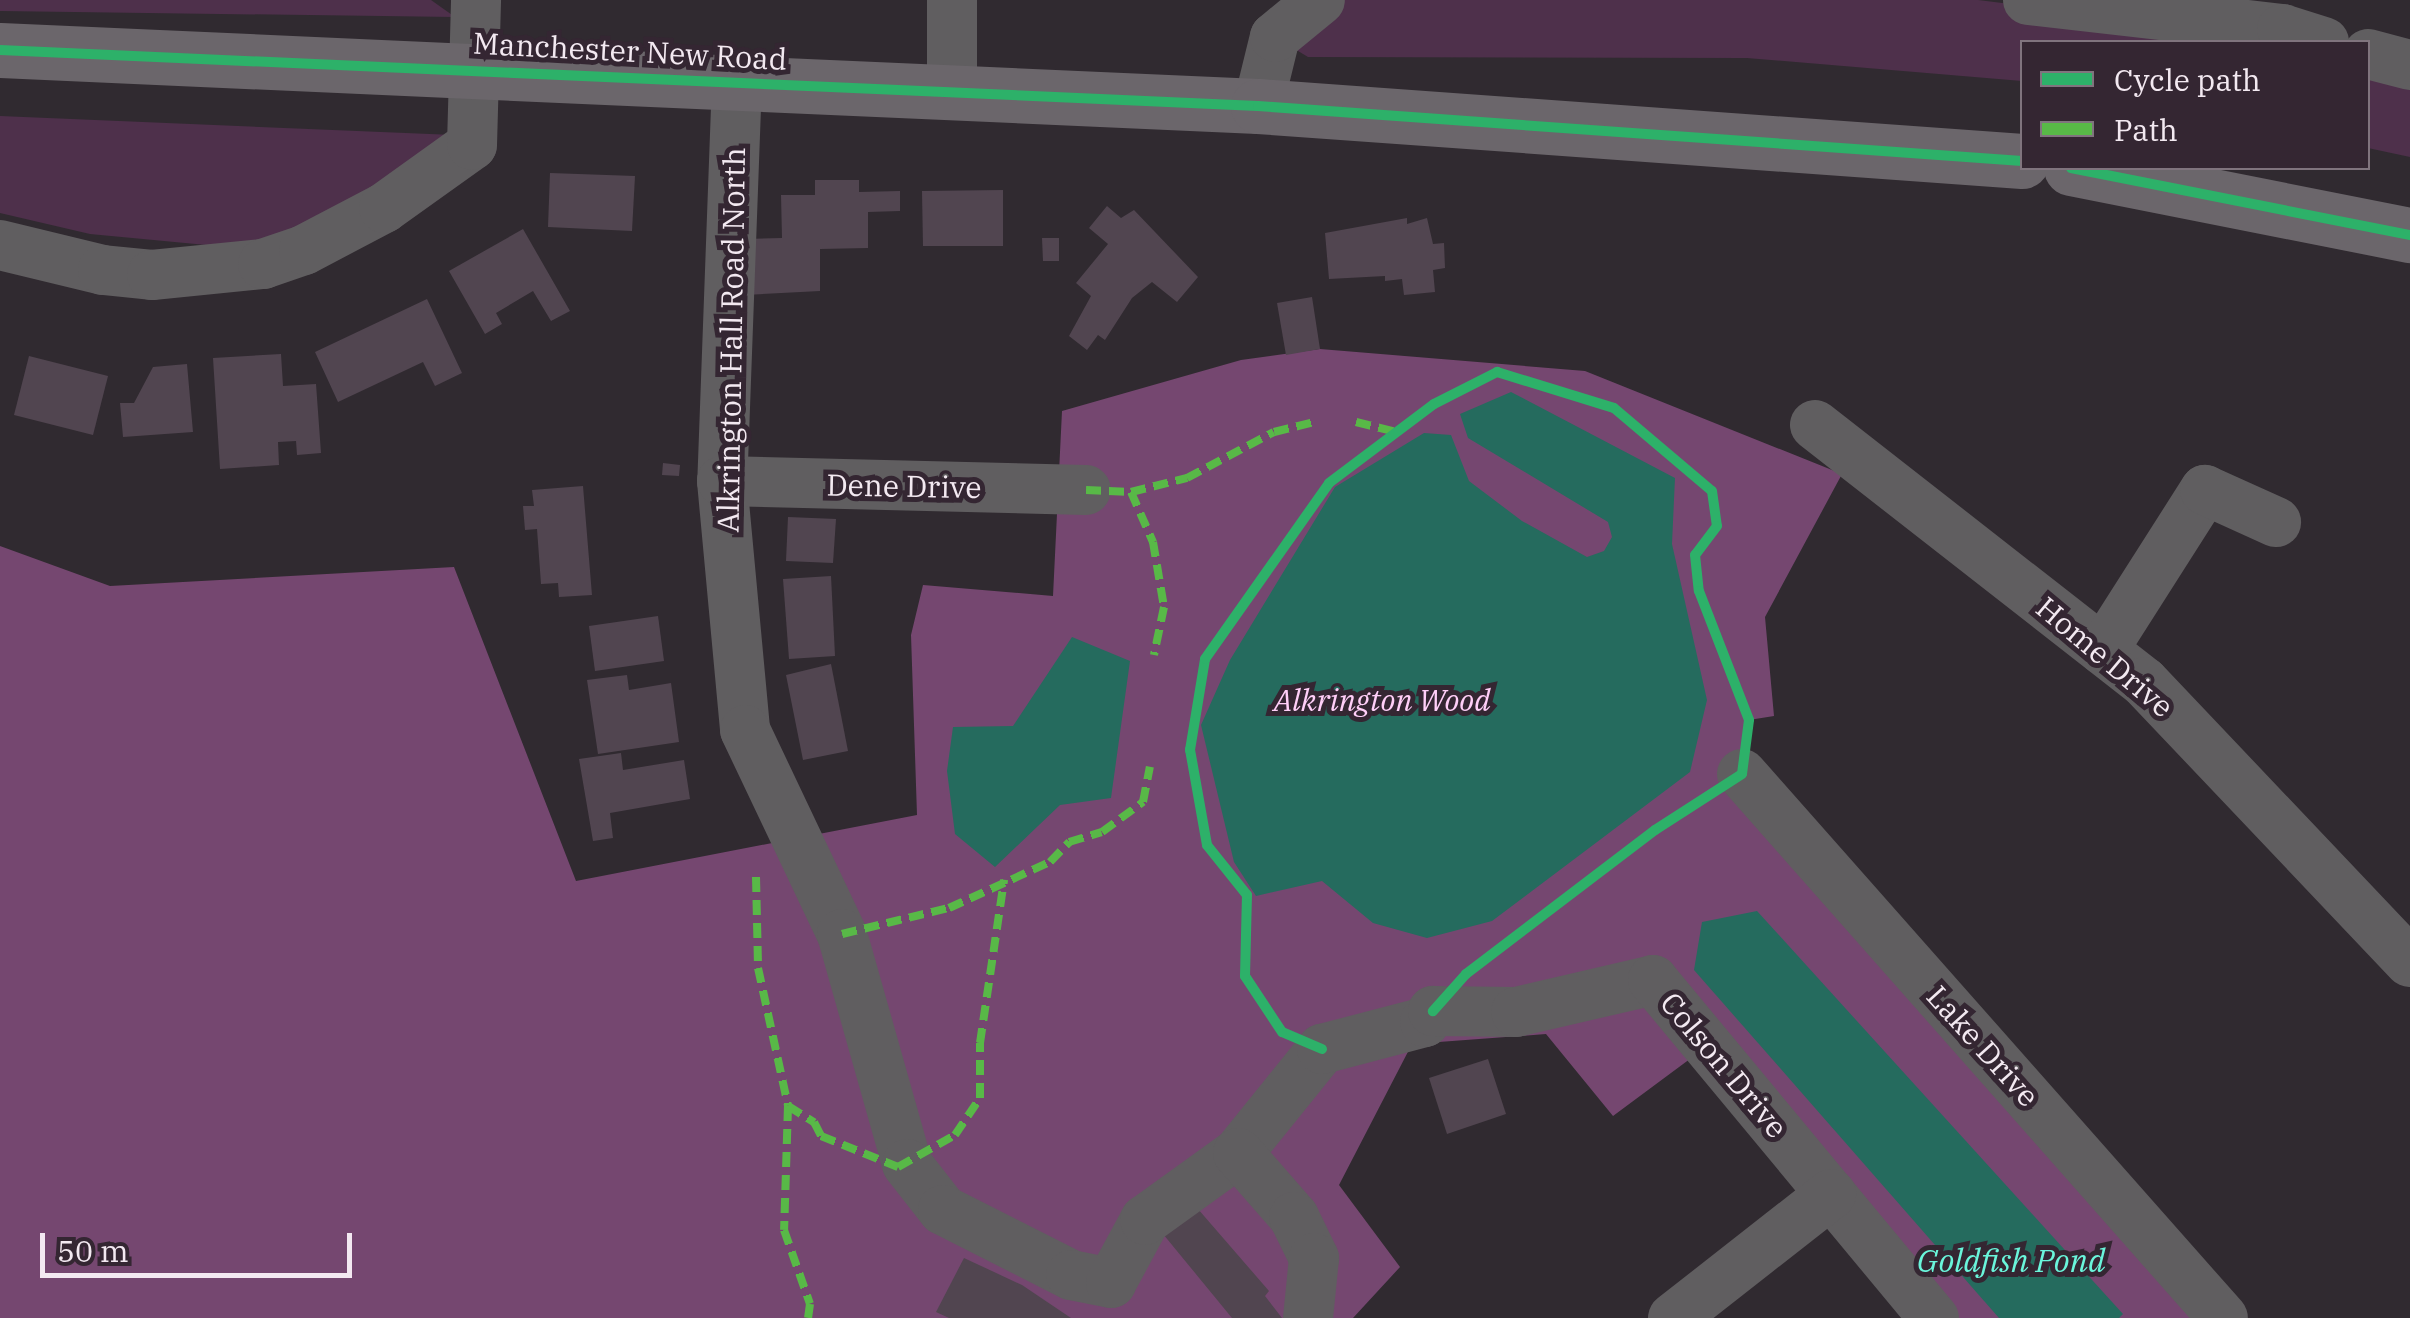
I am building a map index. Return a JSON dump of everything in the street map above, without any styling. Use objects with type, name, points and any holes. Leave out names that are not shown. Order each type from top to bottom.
[{"type":"main road","name":"Manchester New Road","points":[[0,50],[316,66],[477,68],[1258,106],[2020,160]]},
{"type":"main road","points":[[2086,170],[2410,235]]},
{"type":"street","points":[[0,245],[103,270],[152,274],[262,264],[304,250],[384,208],[472,145],[476,0]]},
{"type":"street","points":[[952,0],[952,94]]},
{"type":"street","points":[[1258,106],[1275,37],[1320,0]]},
{"type":"street","points":[[2028,0],[2282,29],[2318,40]]},
{"type":"street","points":[[2370,55],[2410,65]]},
{"type":"street","name":"Alkrington Hall Road North","points":[[737,80],[722,481],[745,730],[842,934],[907,1164],[942,1210],[1071,1274],[1112,1283],[1145,1220],[1238,1153]]},
{"type":"street","name":"Home Drive","points":[[1814,425],[2144,682],[2410,962]]},
{"type":"street","name":"Dene Drive","points":[[722,481],[1086,490]]},
{"type":"street","points":[[2104,650],[2205,490],[2276,522]]},
{"type":"street","name":"Lake Drive","points":[[1742,774],[2223,1318]]},
{"type":"street","name":"Colson Drive","points":[[1238,1153],[1322,1050],[1425,1022],[1433,1010],[1516,1012],[1653,980],[1934,1318]]},
{"type":"street","points":[[1238,1153],[1294,1218],[1314,1258],[1308,1318]]},
{"type":"street","points":[[1674,1318],[1831,1194]]},
{"type":"shaded area","points":[[0,0],[431,0],[455,17],[0,11]]},
{"type":"shaded area","points":[[1320,0],[1978,0],[2296,40],[2020,40],[2020,81],[1747,58],[1308,57],[1275,37]]},
{"type":"shaded area","points":[[2370,58],[2410,72],[2410,157],[2370,148]]},
{"type":"shaded area","points":[[0,116],[454,135],[372,201],[238,248],[90,234],[0,213]]},
{"type":"green space","name":"Alkrington Wood","points":[[1320,349],[1585,371],[1842,474],[1765,617],[1774,716],[1749,720],[1742,774],[2223,1318],[1940,1318],[1702,1050],[1613,1116],[1546,1034],[1412,1044],[1339,1185],[1400,1267],[1353,1318],[0,1318],[0,546],[110,586],[454,567],[576,881],[917,815],[911,635],[923,585],[1053,596],[1062,411],[1241,360]]},
{"type":"water","points":[[1511,392],[1675,478],[1672,544],[1707,700],[1690,772],[1492,921],[1427,938],[1373,923],[1322,881],[1256,896],[1234,862],[1201,725],[1230,660],[1335,487],[1424,433],[1451,435],[1469,481],[1522,521],[1587,557],[1604,551],[1612,537],[1608,522],[1468,438],[1460,414]]},
{"type":"water","points":[[1072,637],[1130,661],[1111,798],[1060,805],[995,867],[955,834],[947,771],[953,727],[1013,726]]},
{"type":"water","name":"Goldfish Pond","points":[[1757,911],[2123,1314],[2119,1318],[1999,1318],[1694,970],[1702,922]]},
{"type":"building","points":[[550,173],[635,176],[632,231],[548,227]]},
{"type":"building","points":[[815,180],[859,180],[859,192],[900,191],[900,211],[868,212],[868,248],[820,249],[820,291],[745,295],[744,239],[782,238],[781,195],[815,195]]},
{"type":"building","points":[[1003,190],[1003,246],[923,246],[922,191]]},
{"type":"building","points":[[1107,206],[1121,218],[1134,210],[1198,277],[1177,302],[1152,282],[1132,298],[1105,340],[1098,335],[1087,350],[1069,336],[1091,296],[1076,283],[1108,244],[1089,228]]},
{"type":"building","points":[[1407,218],[1407,224],[1427,218],[1433,244],[1444,243],[1445,268],[1433,270],[1435,292],[1404,295],[1402,279],[1385,281],[1385,276],[1329,279],[1325,233]]},
{"type":"building","points":[[523,229],[570,311],[551,321],[533,291],[496,313],[502,324],[485,334],[449,271]]},
{"type":"building","points":[[1042,238],[1059,238],[1059,261],[1043,261]]},
{"type":"building","points":[[1312,297],[1320,349],[1286,355],[1277,303]]},
{"type":"building","points":[[427,299],[462,373],[435,386],[423,362],[338,402],[315,352]]},
{"type":"building","points":[[281,354],[283,386],[316,384],[321,453],[297,455],[296,441],[278,442],[279,465],[220,469],[213,358]]},
{"type":"building","points":[[29,356],[108,376],[93,435],[14,415]]},
{"type":"building","points":[[187,364],[193,432],[123,437],[120,403],[134,403],[153,367]]},
{"type":"building","points":[[663,463],[680,465],[679,476],[662,475]]},
{"type":"building","points":[[583,486],[592,595],[559,597],[558,583],[541,584],[537,529],[525,530],[523,506],[534,506],[532,490]]},
{"type":"building","points":[[788,517],[836,519],[833,563],[786,561]]},
{"type":"building","points":[[831,576],[835,656],[789,659],[783,579]]},
{"type":"building","points":[[658,616],[664,661],[595,671],[589,626]]},
{"type":"building","points":[[831,664],[848,751],[803,760],[786,675]]},
{"type":"building","points":[[627,675],[629,690],[671,683],[679,742],[598,754],[587,680]]},
{"type":"building","points":[[621,753],[623,770],[684,760],[690,799],[610,813],[613,838],[593,841],[579,759]]},
{"type":"building","points":[[1488,1059],[1506,1114],[1447,1134],[1429,1078]]},
{"type":"building","points":[[1185,1194],[1269,1291],[1265,1296],[1282,1318],[1232,1318],[1154,1223]]},
{"type":"building","points":[[964,1258],[1022,1285],[1071,1318],[949,1318],[936,1312]]},
{"type":"marked path","points":[[1086,490],[1131,492],[1187,478],[1274,432],[1314,422]]},
{"type":"marked path","points":[[1356,422],[1396,432]]},
{"type":"marked path","points":[[1131,492],[1153,542],[1164,607],[1154,655]]},
{"type":"marked path","points":[[842,934],[949,908],[1050,862],[1069,842],[1102,832],[1143,802],[1150,767]]},
{"type":"marked path","points":[[756,877],[758,968],[788,1106],[784,1230],[810,1304],[808,1318]]},
{"type":"marked path","points":[[788,1106],[814,1122],[821,1136],[898,1167],[955,1135],[980,1098],[980,1043],[1004,880]]},
{"type":"cycle path","points":[[0,50],[1258,106],[2020,161]]},
{"type":"cycle path","points":[[2081,170],[2410,235]]},
{"type":"cycle path","points":[[1322,1049],[1282,1032],[1245,976],[1247,895],[1207,845],[1190,750],[1205,659],[1329,483],[1434,404],[1497,372],[1614,408],[1712,491],[1717,526],[1695,555],[1699,591],[1749,720],[1742,774],[1655,830],[1466,974],[1433,1011]]}]
